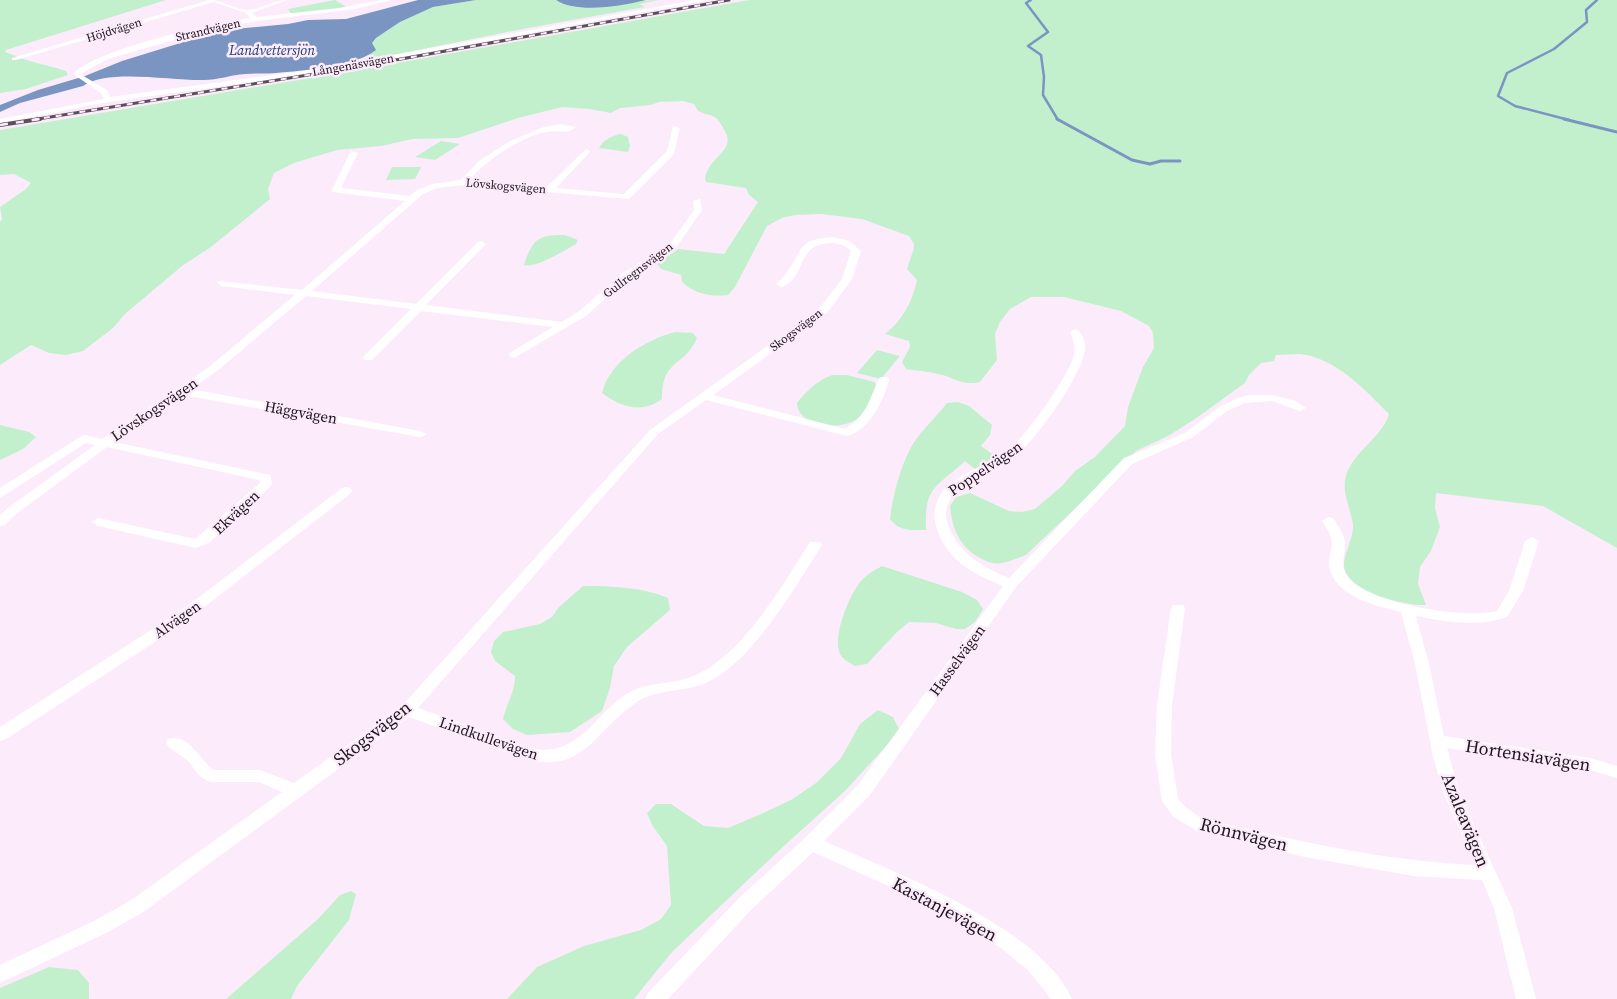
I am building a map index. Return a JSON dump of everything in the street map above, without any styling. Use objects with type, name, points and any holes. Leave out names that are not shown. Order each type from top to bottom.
[{"type":"street","points":[[214,0],[248,12],[255,19]]},
{"type":"street","name":"Höjdvägen","points":[[14,59],[214,0]]},
{"type":"street","points":[[248,12],[284,0]]},
{"type":"street","name":"Strandvägen","points":[[108,100],[104,92],[76,74],[91,64],[125,52],[202,30],[255,19],[333,12],[388,0]]},
{"type":"street","name":"Långenäsvägen","points":[[0,121],[108,100],[333,68],[705,0]]},
{"type":"street","name":"Lövskogsvägen","points":[[0,522],[12,511],[105,443],[213,369],[420,192],[435,186],[464,182],[626,197],[671,152],[676,128]]},
{"type":"street","points":[[464,182],[467,175],[475,168],[508,144],[548,129]]},
{"type":"street","points":[[549,190],[586,151]]},
{"type":"street","points":[[354,153],[336,190],[410,199]]},
{"type":"street","name":"Gullregnsvägen","points":[[514,355],[582,314],[626,275],[673,246],[698,210],[697,201]]},
{"type":"street","name":"Skogsvägen","points":[[0,974],[100,927],[136,907],[230,840],[294,790],[407,710],[654,432],[823,311],[847,280],[856,250],[841,241],[823,240],[810,244],[805,247],[800,255],[790,277],[781,284]]},
{"type":"street","points":[[368,358],[482,244]]},
{"type":"street","points":[[222,283],[562,326]]},
{"type":"street","name":"Poppelvägen","points":[[1011,584],[990,575],[958,555],[942,528],[938,514],[940,504],[944,495],[955,486],[1002,460],[1023,444],[1071,374],[1080,356],[1080,340],[1075,332]]},
{"type":"street","points":[[704,396],[847,434],[858,424],[881,394],[884,379]]},
{"type":"street","name":"Häggvägen","points":[[182,391],[420,434]]},
{"type":"street","name":"Hasselvägen","points":[[656,999],[746,902],[811,843],[864,790],[1011,584],[1128,461],[1148,450],[1190,434],[1223,409],[1250,398],[1285,400],[1300,408]]},
{"type":"street","points":[[0,494],[84,439],[105,443]]},
{"type":"street","name":"Ekvägen","points":[[98,522],[196,544],[204,540],[267,481],[264,476],[105,443]]},
{"type":"street","name":"Alvägen","points":[[0,735],[164,629],[346,491]]},
{"type":"street","points":[[1328,521],[1338,539],[1335,565],[1342,578],[1363,595],[1407,609],[1464,619],[1490,618],[1501,614],[1510,607],[1532,541]]},
{"type":"street","name":"Lindkullevägen","points":[[407,710],[540,757],[566,753],[580,746],[627,700],[640,692],[703,678],[715,670],[754,634],[794,579],[815,546]]},
{"type":"street","name":"Rönnvägen","points":[[1178,608],[1164,724],[1163,750],[1170,801],[1182,816],[1197,824],[1360,861],[1412,869],[1488,873]]},
{"type":"street","name":"Azaleavägen","points":[[1407,609],[1422,664],[1452,794],[1503,908],[1526,999]]},
{"type":"street","name":"Hortensiavägen","points":[[1439,741],[1590,764],[1617,772]]},
{"type":"street","points":[[174,743],[193,756],[203,771],[211,776],[260,776],[294,790]]},
{"type":"street","name":"Kastanjevägen","points":[[811,843],[935,900],[1007,942],[1035,964],[1054,986],[1062,999]]},
{"type":"green space","points":[[0,0],[166,0],[6,50],[5,52],[23,59],[66,71],[68,75],[26,89],[0,93]]},
{"type":"green space","points":[[335,0],[350,9],[292,15],[288,9]]},
{"type":"green space","points":[[476,0],[553,0],[587,7],[659,0],[640,4],[645,7],[383,57],[366,57],[375,50],[371,43],[400,22],[433,7]]},
{"type":"green space","points":[[749,0],[1617,0],[1617,548],[1543,506],[1436,493],[1435,508],[1440,527],[1431,551],[1420,567],[1418,584],[1426,605],[1392,600],[1366,590],[1355,583],[1348,575],[1344,566],[1353,530],[1345,494],[1345,482],[1355,459],[1380,430],[1389,414],[1338,368],[1313,357],[1297,354],[1276,355],[1274,361],[1261,363],[1249,375],[1245,383],[1195,419],[1168,436],[1136,451],[1026,555],[1001,563],[992,563],[982,559],[968,549],[955,530],[950,506],[956,497],[970,493],[1009,511],[1022,512],[1035,509],[1062,486],[1075,471],[1095,457],[1125,426],[1128,407],[1143,367],[1154,348],[1153,333],[1149,326],[1121,311],[1064,297],[1031,297],[1010,309],[1000,322],[995,334],[997,360],[980,382],[967,383],[946,376],[906,369],[902,362],[910,347],[909,341],[885,334],[902,317],[915,288],[917,280],[907,269],[914,244],[909,236],[862,219],[821,214],[795,215],[782,218],[767,226],[735,287],[728,295],[715,296],[698,292],[682,282],[681,275],[661,269],[657,264],[678,249],[724,254],[758,202],[749,195],[746,188],[706,182],[707,170],[725,149],[727,138],[717,118],[698,111],[694,104],[683,101],[659,102],[651,105],[620,108],[611,113],[562,107],[518,118],[458,138],[413,139],[381,146],[337,150],[294,163],[274,173],[268,189],[270,199],[211,247],[182,266],[125,314],[113,328],[83,351],[66,355],[49,353],[31,345],[0,365],[0,222],[2,219],[0,207],[26,189],[31,183],[14,174],[0,175],[0,130],[364,69]]},
{"type":"green space","points":[[621,134],[628,137],[630,146],[628,152],[599,148],[608,138]]},
{"type":"green space","points":[[441,141],[460,144],[435,160],[415,157]]},
{"type":"green space","points":[[392,167],[421,167],[415,179],[386,180]]},
{"type":"green space","points":[[565,235],[578,240],[576,244],[542,262],[524,265],[533,244],[537,240],[542,237]]},
{"type":"green space","points":[[675,332],[693,333],[697,338],[686,354],[670,369],[663,386],[662,399],[647,406],[631,407],[616,402],[602,393],[613,371],[630,354],[652,340]]},
{"type":"green space","points":[[877,350],[900,356],[881,379],[857,373]]},
{"type":"green space","points":[[832,375],[847,375],[875,382],[877,391],[868,406],[857,419],[850,423],[831,426],[821,425],[804,417],[799,411],[797,403],[804,394],[813,386]]},
{"type":"green space","points":[[958,402],[969,406],[992,425],[990,435],[981,446],[997,457],[976,470],[965,461],[939,483],[927,504],[926,530],[902,528],[890,519],[893,499],[907,456],[917,438],[947,403]]},
{"type":"green space","points":[[0,425],[29,432],[36,437],[23,449],[0,460]]},
{"type":"green space","points":[[882,566],[962,592],[977,600],[983,609],[975,622],[965,629],[956,629],[936,623],[909,622],[867,664],[855,666],[845,660],[840,654],[838,635],[840,626],[850,599],[860,582]]},
{"type":"green space","points":[[583,586],[604,586],[648,591],[668,598],[670,610],[627,647],[614,666],[610,688],[602,711],[570,732],[527,735],[513,729],[503,719],[514,688],[515,676],[495,661],[491,652],[494,641],[503,632],[540,624],[552,617],[559,607]]},
{"type":"green space","points":[[878,710],[893,717],[900,731],[845,791],[672,952],[634,999],[507,999],[537,967],[584,946],[641,930],[661,919],[671,905],[667,846],[652,825],[647,813],[656,804],[671,804],[704,826],[728,828],[791,800],[816,783],[841,758],[860,724]]},
{"type":"green space","points":[[351,891],[356,894],[349,920],[297,986],[291,999],[226,999],[318,919],[340,895]]},
{"type":"green space","points":[[49,967],[78,970],[89,983],[89,999],[0,999],[0,988]]},
{"type":"water","name":"Landvettersjön","points":[[418,0],[476,0],[433,7],[400,22],[376,38],[372,43],[376,50],[367,56],[343,64],[300,71],[245,74],[209,80],[124,76],[108,78],[20,103],[0,112],[0,105],[38,90],[203,36],[234,29],[288,24],[308,20],[346,19]]},
{"type":"water","points":[[556,0],[646,0],[613,6],[587,8],[576,7]]},
{"type":"waterway","points":[[1031,0],[1026,3],[1048,32],[1028,46],[1041,55],[1044,77],[1043,95],[1058,119]]},
{"type":"waterway","points":[[1569,120],[1515,106],[1498,96],[1507,73],[1554,49],[1587,22],[1586,10],[1597,0]]},
{"type":"waterway","points":[[1058,119],[1132,160],[1150,164],[1161,161],[1180,161]]},
{"type":"waterway","points":[[1564,119],[1617,132]]},
{"type":"railway","points":[[32,120],[351,68],[729,0]]},
{"type":"railway","points":[[0,125],[40,119]]}]
